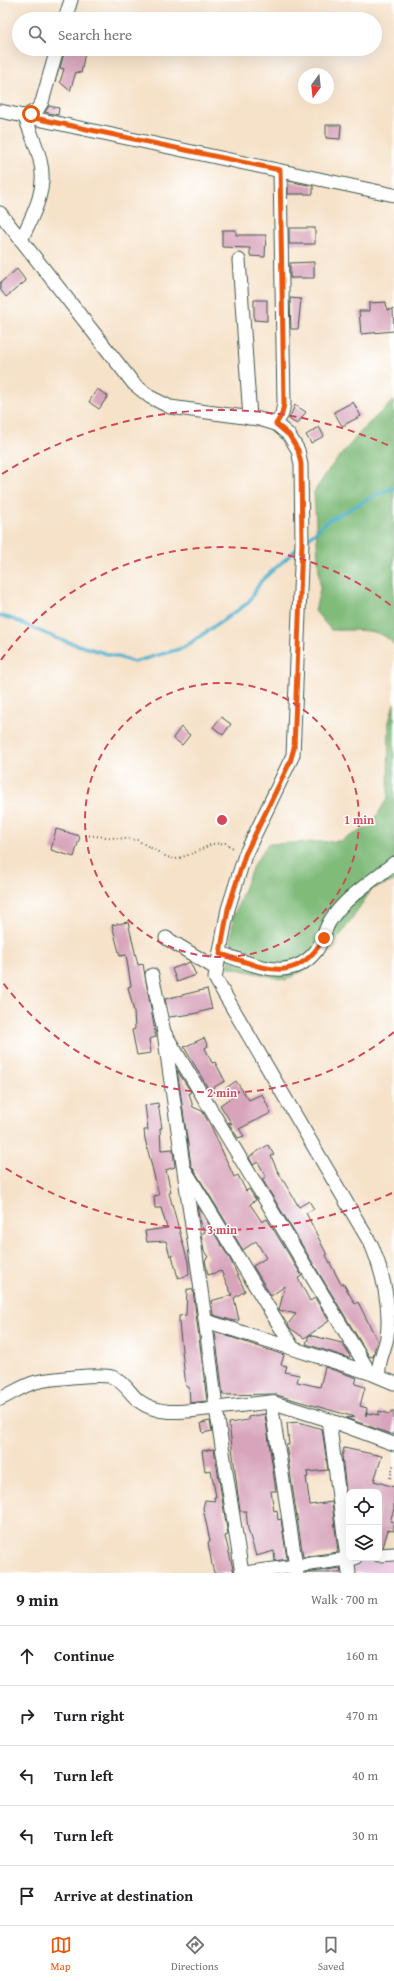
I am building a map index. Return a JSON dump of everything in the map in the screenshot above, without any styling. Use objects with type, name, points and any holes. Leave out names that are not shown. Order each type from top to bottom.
[{"type":"street","points":[[67,12],[71,0]]},
{"type":"street","points":[[25,116],[37,110],[42,102],[55,56]]},
{"type":"street","points":[[0,112],[25,116],[394,195]]},
{"type":"street","points":[[21,240],[37,208],[41,194],[42,175],[40,160],[25,116]]},
{"type":"street","points":[[276,424],[282,414],[284,403],[280,170]]},
{"type":"street","points":[[0,213],[134,384],[150,397],[170,407],[250,418],[276,424],[289,435],[298,450],[301,464],[302,543],[294,748],[290,762],[245,855],[228,909],[220,954],[215,968],[215,978],[372,1246],[379,1264],[389,1319],[386,1341],[378,1368],[374,1374]]},
{"type":"street","points":[[239,260],[250,418]]},
{"type":"street","points":[[220,954],[271,969],[289,970],[301,964],[316,952],[324,938],[330,921],[344,905],[371,880],[394,864]]},
{"type":"street","points":[[166,938],[215,968]]},
{"type":"street","points":[[152,975],[164,1032],[206,1321],[216,1408],[243,1573],[296,1569],[346,1560]]},
{"type":"street","points":[[164,1032],[374,1374]]},
{"type":"street","points":[[182,1164],[292,1348]]},
{"type":"street","points":[[206,1321],[374,1374],[394,1383]]},
{"type":"street","points":[[0,1399],[35,1382],[61,1378],[108,1376],[122,1382],[138,1401],[158,1410],[174,1412],[271,1402],[329,1420],[394,1444]]},
{"type":"street","points":[[271,1402],[296,1569]]},
{"type":"street","points":[[329,1420],[346,1525]]},
{"type":"street","points":[[382,1555],[394,1554]]},
{"type":"street","points":[[349,1573],[352,1561]]},
{"type":"path","points":[[86,835],[137,840],[166,857],[176,859],[185,857],[204,847],[220,842],[230,845],[245,855]]},
{"type":"path","points":[[390,1478],[394,1463]]},
{"type":"shaded area","points":[[394,1560],[394,1573],[352,1573],[351,1562]]},
{"type":"green space","points":[[394,400],[394,645],[388,639],[374,632],[331,630],[315,611],[320,589],[314,492],[330,468],[364,428]]},
{"type":"green space","points":[[394,703],[394,881],[372,889],[342,933],[310,967],[286,980],[229,967],[233,918],[253,866],[268,844],[340,841],[371,826],[388,797],[389,722]]},
{"type":"building","points":[[63,56],[84,56],[81,73],[76,72],[70,91],[60,82],[64,69],[60,68]]},
{"type":"building","points":[[49,106],[59,108],[58,115],[45,112]]},
{"type":"building","points":[[326,125],[341,125],[340,139],[326,138]]},
{"type":"building","points":[[288,181],[313,186],[313,194],[288,194]]},
{"type":"building","points":[[289,228],[315,228],[315,244],[289,244]]},
{"type":"building","points":[[222,230],[236,230],[236,235],[266,235],[265,257],[250,256],[250,248],[222,247]]},
{"type":"building","points":[[314,262],[314,278],[290,278],[290,263]]},
{"type":"building","points":[[17,269],[26,281],[6,297],[0,289],[0,283]]},
{"type":"building","points":[[290,298],[301,299],[298,329],[291,329]]},
{"type":"building","points":[[254,300],[267,300],[267,321],[254,320]]},
{"type":"building","points":[[386,302],[387,310],[393,309],[394,331],[361,334],[359,311],[369,311],[369,303]]},
{"type":"building","points":[[97,389],[108,396],[99,409],[89,402]]},
{"type":"building","points":[[353,402],[361,416],[342,426],[334,412]]},
{"type":"building","points":[[295,405],[306,412],[297,424],[289,419]]},
{"type":"building","points":[[319,427],[324,436],[311,443],[306,435]]},
{"type":"building","points":[[221,717],[231,724],[223,735],[213,727]]},
{"type":"building","points":[[181,727],[190,735],[182,745],[173,738]]},
{"type":"building","points":[[56,829],[80,836],[74,857],[51,850]]},
{"type":"building","points":[[128,922],[138,965],[143,964],[156,1037],[149,1039],[151,1053],[137,1055],[132,1030],[135,1029],[134,1012],[128,987],[131,986],[126,955],[120,956],[112,925]]},
{"type":"building","points":[[190,962],[196,975],[177,982],[172,969]]},
{"type":"building","points":[[207,989],[212,1009],[193,1014],[169,1017],[165,999]]},
{"type":"building","points":[[204,1038],[208,1046],[205,1048],[212,1063],[215,1062],[225,1081],[209,1090],[184,1047]]},
{"type":"building","points":[[177,1070],[191,1092],[189,1093],[193,1107],[202,1111],[211,1126],[234,1177],[238,1175],[246,1191],[249,1189],[256,1200],[250,1204],[262,1222],[267,1219],[302,1276],[298,1278],[310,1301],[315,1298],[329,1321],[304,1338],[290,1328],[288,1324],[296,1314],[279,1310],[285,1286],[271,1296],[253,1266],[266,1258],[256,1241],[243,1250],[191,1165]]},
{"type":"building","points":[[236,1081],[249,1100],[262,1094],[271,1113],[239,1129],[244,1136],[238,1138],[228,1122],[232,1124],[220,1105],[232,1097],[226,1088]]},
{"type":"building","points":[[158,1103],[162,1128],[160,1128],[161,1150],[173,1149],[175,1167],[166,1170],[171,1192],[169,1193],[188,1262],[189,1275],[178,1278],[172,1255],[170,1256],[166,1241],[147,1242],[145,1231],[167,1228],[161,1208],[155,1208],[154,1196],[159,1195],[144,1130],[148,1130],[145,1105]]},
{"type":"building","points":[[268,1145],[274,1155],[271,1156],[277,1170],[299,1207],[309,1201],[314,1209],[306,1213],[326,1255],[341,1284],[343,1283],[355,1304],[358,1302],[377,1340],[373,1357],[369,1356],[262,1179],[266,1177],[258,1162],[253,1165],[249,1157]]},
{"type":"building","points":[[197,1205],[230,1259],[245,1291],[234,1298],[239,1320],[234,1321],[213,1315],[211,1301],[232,1295],[221,1271],[208,1275],[205,1260],[208,1257],[204,1251],[201,1234],[205,1232],[200,1223]]},
{"type":"building","points":[[187,1289],[193,1290],[207,1401],[190,1403],[189,1387],[186,1387],[179,1323],[179,1316],[186,1315]]},
{"type":"building","points":[[215,1332],[284,1355],[281,1365],[287,1366],[285,1372],[299,1375],[297,1382],[320,1387],[325,1367],[357,1378],[355,1384],[365,1387],[360,1406],[367,1408],[366,1413],[379,1415],[379,1411],[390,1414],[391,1411],[394,1411],[394,1435],[346,1418],[355,1417],[273,1394],[223,1395]]},
{"type":"building","points":[[309,1335],[342,1343],[350,1356],[349,1358],[306,1344]]},
{"type":"building","points":[[265,1414],[276,1491],[271,1491],[274,1511],[277,1510],[278,1520],[281,1519],[287,1559],[275,1561],[274,1551],[256,1556],[248,1529],[246,1511],[240,1511],[229,1423],[248,1420],[248,1417]]},
{"type":"building","points":[[210,1421],[212,1431],[203,1433],[201,1423]]},
{"type":"building","points":[[299,1422],[322,1429],[328,1470],[307,1472],[308,1477],[306,1477],[310,1505],[332,1502],[338,1552],[303,1557],[286,1445],[289,1445],[287,1423]]},
{"type":"building","points":[[344,1448],[382,1456],[374,1481],[394,1487],[394,1509],[390,1521],[394,1522],[394,1531],[388,1530],[383,1547],[382,1489],[346,1489],[346,1492],[342,1456]]},
{"type":"building","points":[[214,1449],[228,1535],[225,1536],[234,1573],[214,1573],[208,1542],[210,1541],[203,1508],[205,1500],[215,1501],[214,1497],[216,1497],[211,1470],[205,1471],[202,1451]]},
{"type":"building","points":[[340,1568],[341,1573],[305,1573]]},
{"type":"waterway","points":[[306,540],[329,520],[382,492],[394,488]]},
{"type":"waterway","points":[[0,616],[10,618],[58,639],[134,662],[183,648],[248,603],[261,581],[299,547]]},
{"type":"route","points":[[31,114],[25,116],[280,170],[284,403],[282,414],[276,424],[289,435],[298,450],[301,464],[302,543],[294,748],[290,762],[245,855],[228,909],[220,954],[271,969],[289,970],[301,964],[316,952],[324,938]]}]
